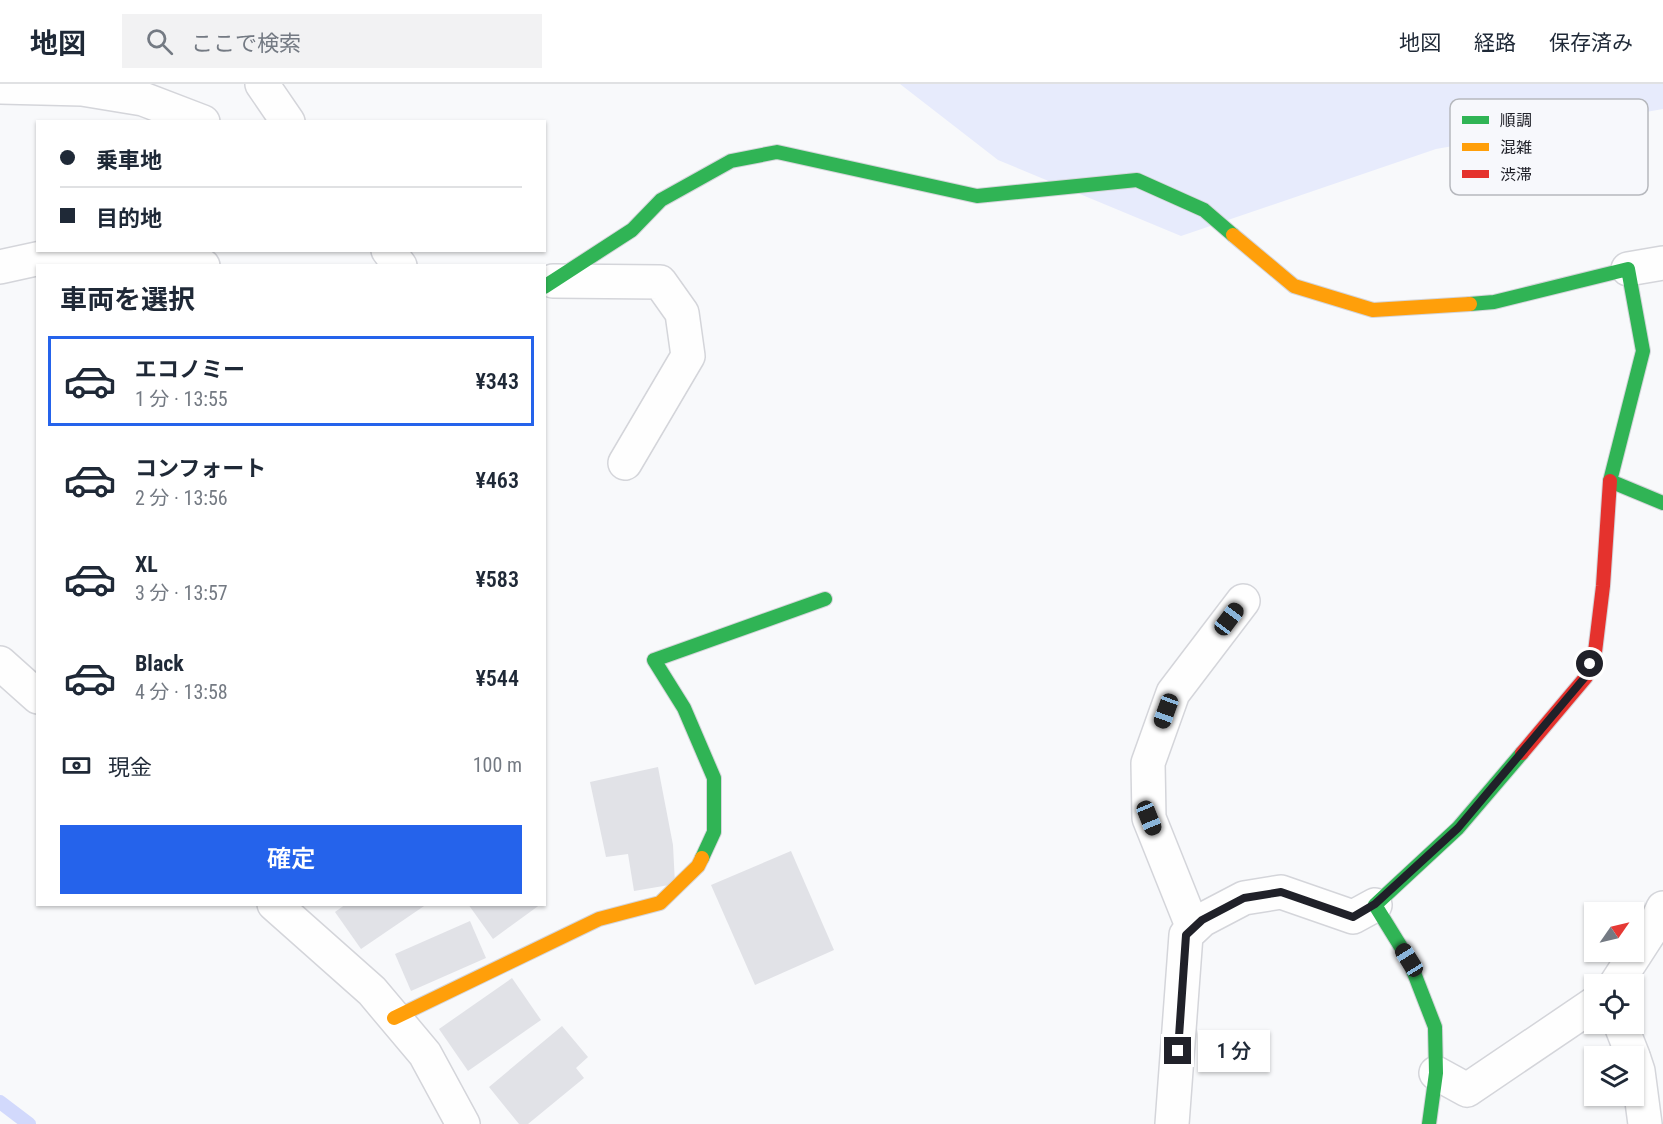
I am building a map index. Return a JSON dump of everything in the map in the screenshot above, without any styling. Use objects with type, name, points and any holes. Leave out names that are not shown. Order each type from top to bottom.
[{"type":"street","points":[[262,84],[287,120]]},
{"type":"street","points":[[0,87],[82,89],[133,97],[198,120]]},
{"type":"street","points":[[549,284],[632,230],[660,200],[731,161],[777,152],[977,196],[1137,180],[1204,210],[1294,286],[1373,310],[1494,302],[1628,269],[1663,263]]},
{"type":"street","points":[[0,267],[50,256],[187,260],[198,264]]},
{"type":"street","points":[[1172,1124],[1186,935],[1202,920],[1244,898],[1281,892],[1353,917],[1375,904],[1458,828],[1586,676],[1595,652],[1603,586],[1610,481],[1643,351],[1628,269]]},
{"type":"street","points":[[549,284],[660,282],[682,313],[688,356],[625,463]]},
{"type":"street","points":[[1610,481],[1663,503]]},
{"type":"street","points":[[394,1018],[599,919],[660,903],[691,874],[698,866],[714,832],[714,778],[684,708],[654,660],[825,599]]},
{"type":"street","points":[[1193,928],[1149,818],[1148,763],[1173,693],[1243,601]]},
{"type":"street","points":[[0,663],[36,694]]},
{"type":"street","points":[[1375,904],[1409,960],[1435,1027],[1436,1073],[1429,1124]]},
{"type":"street","points":[[276,906],[372,991],[425,1054],[463,1124]]},
{"type":"street","points":[[1622,974],[1663,908]]},
{"type":"street","points":[[1436,1073],[1467,1090],[1584,1011]]},
{"type":"street","points":[[1643,1106],[1645,1124]]},
{"type":"shaded area","points":[[900,84],[1663,84],[1663,109],[1648,112],[1648,99],[1450,99],[1450,147],[1436,149],[1181,236],[998,160]]},
{"type":"building","points":[[658,767],[673,845],[675,884],[634,891],[628,854],[606,857],[590,782]]},
{"type":"building","points":[[791,851],[834,950],[755,985],[711,885]]},
{"type":"building","points":[[343,906],[424,906],[361,949],[335,912]]},
{"type":"building","points":[[469,906],[538,906],[493,939]]},
{"type":"building","points":[[470,921],[486,958],[411,991],[395,954]]},
{"type":"building","points":[[512,978],[541,1020],[468,1071],[439,1029]]},
{"type":"building","points":[[562,1026],[588,1057],[576,1068],[584,1078],[528,1124],[519,1124],[489,1087]]},
{"type":"waterway","points":[[0,1102],[29,1124]]},
{"type":"traffic: fast","points":[[546,286],[632,230],[661,200],[731,161],[777,152],[977,196],[1137,180],[1204,210],[1233,235]]},
{"type":"traffic: fast","points":[[1470,304],[1494,302],[1628,269],[1643,351],[1610,481],[1663,503]]},
{"type":"traffic: fast","points":[[702,858],[714,832],[714,778],[684,708],[654,660],[825,599]]},
{"type":"traffic: fast","points":[[1429,1124],[1436,1073],[1435,1027],[1409,960],[1375,905],[1458,828],[1522,753]]},
{"type":"traffic: slow","points":[[1233,235],[1294,286],[1373,310],[1470,304]]},
{"type":"traffic: slow","points":[[394,1018],[599,919],[660,903],[698,866],[702,858]]},
{"type":"traffic: jam","points":[[1522,753],[1586,677],[1595,652],[1603,586],[1610,481]]},
{"type":"route","points":[[1178,1051],[1186,935],[1202,920],[1244,898],[1281,892],[1353,917],[1375,904],[1458,828],[1586,676],[1590,664]]}]
